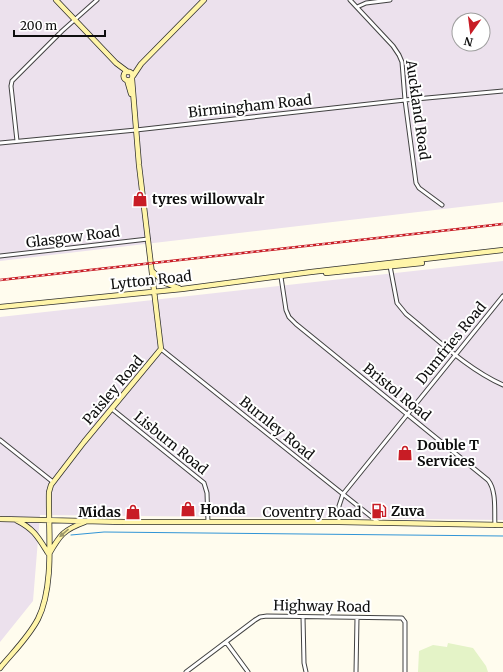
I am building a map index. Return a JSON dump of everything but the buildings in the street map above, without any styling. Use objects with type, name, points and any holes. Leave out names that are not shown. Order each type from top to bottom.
[{"type":"main road","name":"Paisley Road","points":[[0,668],[31,631],[41,612],[46,593],[49,554],[49,492],[53,482],[161,349],[129,76],[56,0]]},
{"type":"main road","points":[[129,76],[204,0]]},
{"type":"main road","name":"Lytton Road","points":[[0,307],[182,289],[281,276],[390,265],[503,250]]},
{"type":"main road","points":[[151,270],[165,283],[182,289]]},
{"type":"main road","name":"Coventry Road","points":[[0,519],[503,525]]},
{"type":"main road","points":[[14,519],[32,530],[49,554],[59,537],[67,529],[88,521]]},
{"type":"street","points":[[17,141],[11,86],[12,81],[74,20],[97,0]]},
{"type":"street","name":"Auckland Road","points":[[350,0],[393,46],[399,55],[402,65],[416,183],[419,188],[442,205]]},
{"type":"street","points":[[358,7],[366,3],[390,0]]},
{"type":"street","name":"Birmingham Road","points":[[0,143],[503,91]]},
{"type":"street","name":"Glasgow Road","points":[[0,256],[148,239]]},
{"type":"street","points":[[390,265],[396,298],[401,308],[456,354],[485,375],[503,385]]},
{"type":"street","name":"Bristol Road","points":[[281,276],[286,310],[289,317],[296,324],[488,480],[491,484],[493,496],[495,525]]},
{"type":"street","name":"Dumfries Road","points":[[339,522],[339,506],[343,494],[503,296]]},
{"type":"street","name":"Burnley Road","points":[[161,349],[380,523]]},
{"type":"street","name":"Lisburn Road","points":[[112,409],[204,483],[207,493],[208,522]]},
{"type":"street","points":[[0,440],[53,482]]},
{"type":"street","name":"Highway Road","points":[[186,672],[191,670],[260,617],[267,616],[404,619],[405,672]]},
{"type":"street","points":[[303,617],[304,663],[306,672]]},
{"type":"street","points":[[356,672],[357,618]]},
{"type":"street","points":[[226,642],[248,672]]},
{"type":"shaded area","points":[[0,0],[503,0],[503,202],[0,261]]},
{"type":"shaded area","points":[[503,261],[503,520],[40,515],[33,601],[0,642],[0,317]]},
{"type":"green space","points":[[448,643],[473,648],[486,666],[488,672],[418,672],[419,651],[433,645],[447,647]]},
{"type":"waterway","points":[[71,535],[104,532],[503,536]]},
{"type":"railway","points":[[0,280],[503,224]]},
{"type":"place","name":"tyres willowvalr","points":[[140,199]]},
{"type":"place","name":"Double T Services","points":[[405,453]]},
{"type":"place","name":"Honda","points":[[188,509]]},
{"type":"place","name":"Zuva","points":[[379,511]]},
{"type":"place","name":"Midas","points":[[133,512]]}]
